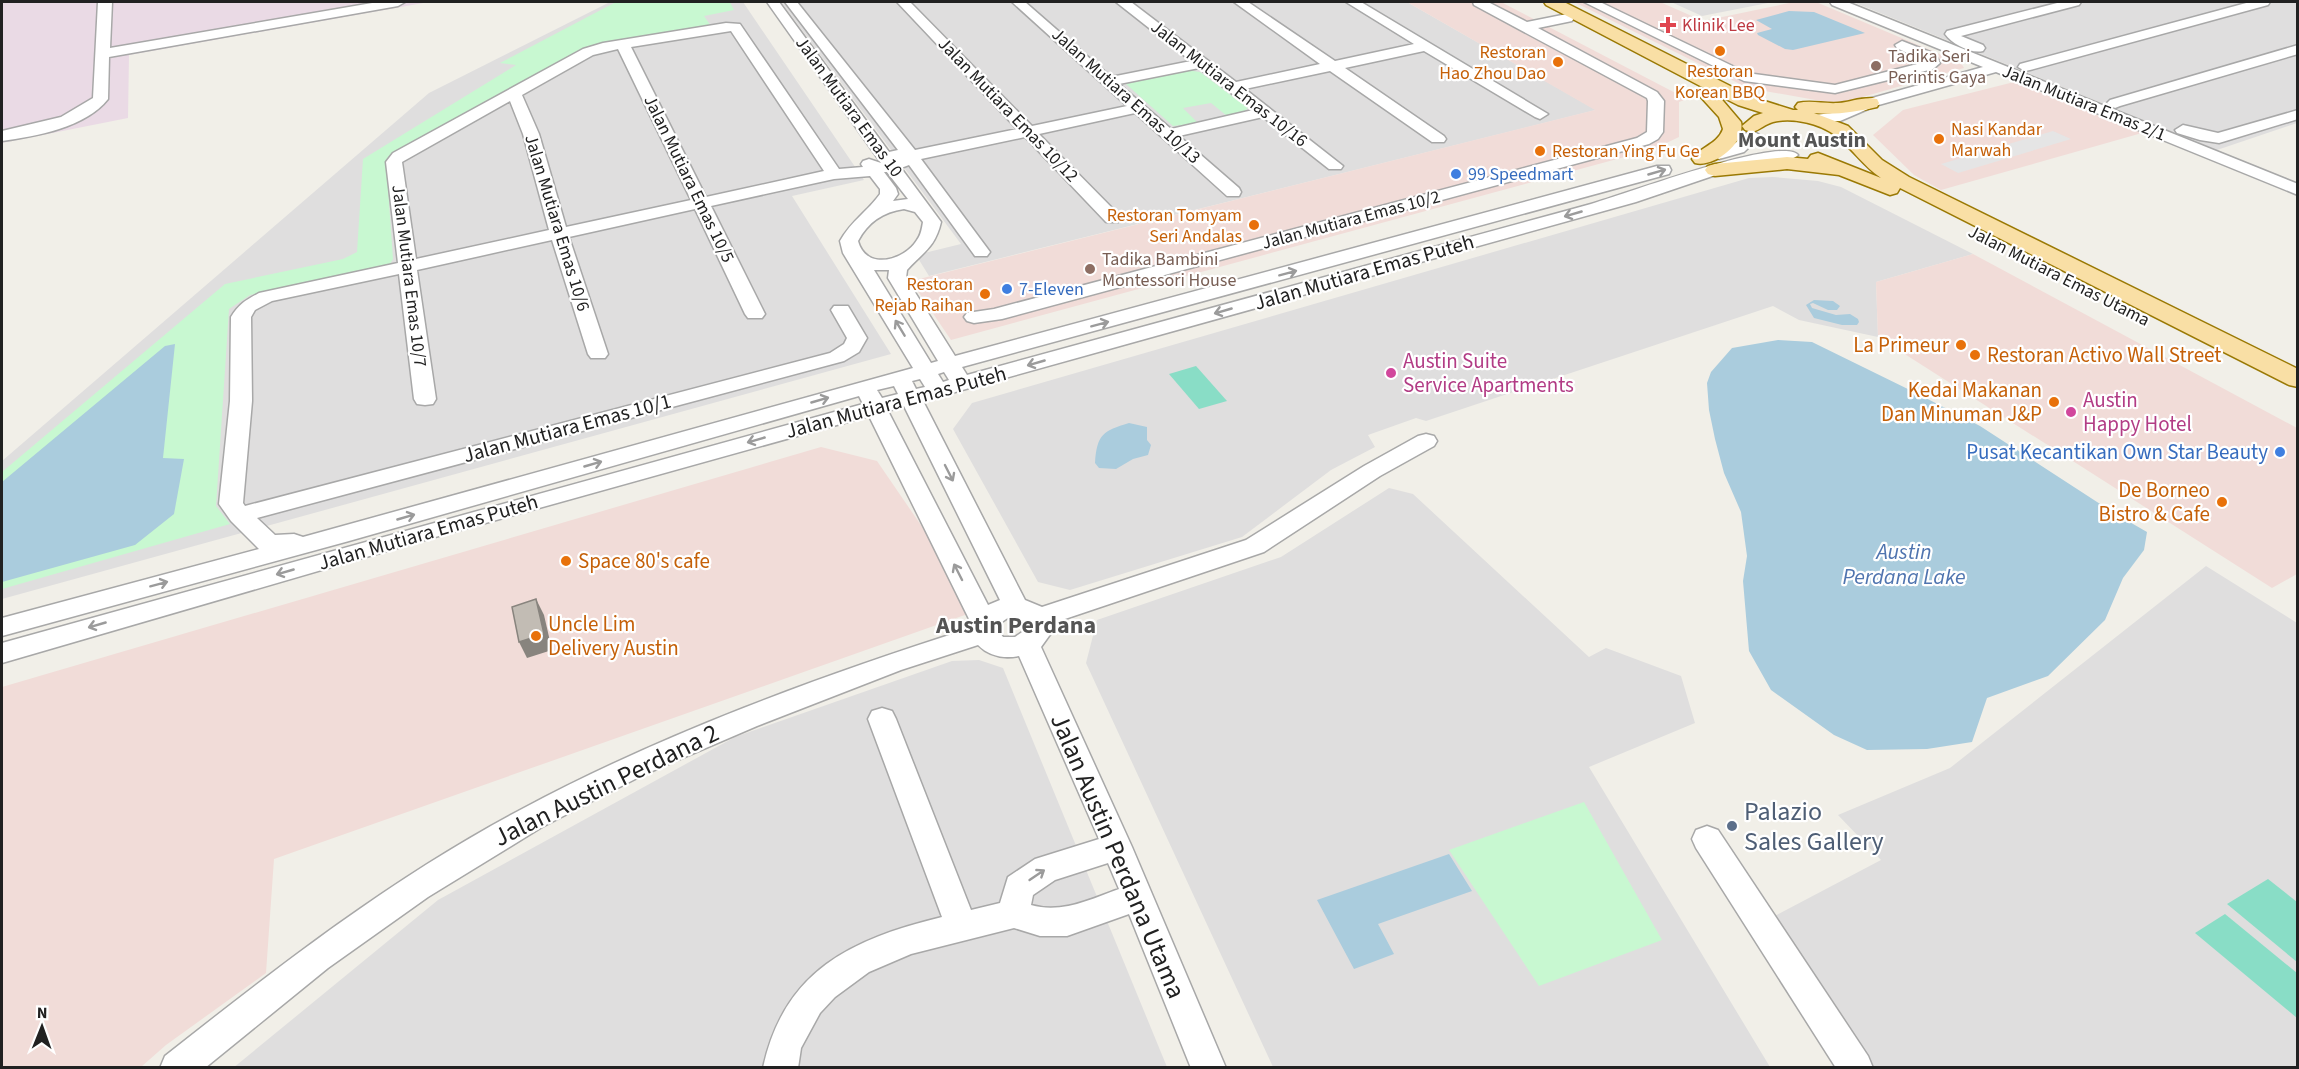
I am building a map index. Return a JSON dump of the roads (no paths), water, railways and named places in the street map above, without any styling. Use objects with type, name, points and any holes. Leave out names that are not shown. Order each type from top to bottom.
[{"type":"main road","points":[[1535,2],[1595,23],[1716,93],[1734,109],[1767,147],[1791,156],[1818,159],[1848,153],[1865,124],[1855,107],[1821,109],[1716,93]]},
{"type":"main road","points":[[1562,10],[1716,93],[1804,118]]},
{"type":"main road","points":[[1708,164],[1726,144],[1733,128],[1730,116],[1716,93]]},
{"type":"main road","points":[[1752,131],[1764,118],[1804,118]]},
{"type":"main road","name":"Jalan Mutiara Emas Utama","points":[[1804,118],[1838,129],[1865,124],[1880,168],[1892,183],[2298,399]]},
{"type":"main road","name":"Jalan Mutiara Emas Utama","points":[[1818,159],[1892,183],[2298,379]]},
{"type":"main road","points":[[1708,164],[1787,163],[1840,170],[1892,183]]},
{"type":"street","points":[[2,136],[38,129],[77,114],[100,99],[105,2]]},
{"type":"street","points":[[102,54],[398,2]]},
{"type":"street","name":"Jalan Mutiara Emas 10","points":[[755,2],[794,58]]},
{"type":"street","name":"Jalan Mutiara Emas 10","points":[[773,2],[875,161],[889,194],[877,211]]},
{"type":"street","points":[[791,2],[911,156],[981,252]]},
{"type":"street","name":"Jalan Mutiara Emas 10/12","points":[[903,2],[1112,218]]},
{"type":"street","name":"Jalan Mutiara Emas 10/13","points":[[1018,2],[1111,81],[1233,192]]},
{"type":"street","name":"Jalan Mutiara Emas 10/16","points":[[1123,2],[1335,166]]},
{"type":"street","points":[[1240,2],[1438,139]]},
{"type":"street","points":[[1353,2],[1540,114]]},
{"type":"street","points":[[1479,2],[1525,27],[1562,10],[1590,12],[1609,10]]},
{"type":"street","points":[[1591,2],[1744,77],[1828,89],[1851,87],[1933,63],[1930,57],[1892,40],[1916,34]]},
{"type":"street","name":"Jalan Mutiara Emas 2/1","points":[[1837,2],[1996,67],[2020,71],[2298,190]]},
{"type":"street","points":[[2074,2],[1952,34],[1959,40],[2020,71],[2115,103],[2192,134],[2219,138],[2298,114]]},
{"type":"street","points":[[1804,118],[1835,118],[1865,124],[2020,71],[2263,2]]},
{"type":"street","points":[[1595,23],[1595,16],[1609,10]]},
{"type":"street","points":[[514,94],[591,50],[726,27],[739,30],[834,174]]},
{"type":"street","name":"Jalan Mutiara Emas 10/2","points":[[974,316],[990,316],[1018,309],[1643,141],[1652,136],[1655,132],[1655,97],[1525,27]]},
{"type":"street","name":"Jalan Mutiara Emas 10/5","points":[[623,44],[755,314]]},
{"type":"street","points":[[1234,87],[1426,46]]},
{"type":"street","points":[[2115,103],[2298,49]]},
{"type":"street","points":[[1111,81],[1203,63]]},
{"type":"street","points":[[1865,124],[1996,67]]},
{"type":"street","name":"Jalan Mutiara Emas 10/7","points":[[425,399],[394,165],[399,156],[514,94]]},
{"type":"street","name":"Jalan Mutiara Emas 10/6","points":[[514,94],[531,134],[559,233],[598,354]]},
{"type":"street","points":[[349,533],[269,544],[231,504],[241,401],[241,317],[248,306],[266,297],[406,266],[834,174],[843,175],[875,161],[906,162],[911,156],[1140,108]]},
{"type":"street","points":[[1169,134],[1266,112]]},
{"type":"street","name":"Jalan Mutiara Emas Puteh","points":[[2,653],[874,407],[1630,198],[1738,150],[1752,131]]},
{"type":"street","name":"Jalan Mutiara Emas Puteh","points":[[2,627],[349,533],[900,378],[921,362],[945,356],[1003,350],[1459,226],[1708,164],[1759,157],[1791,156]]},
{"type":"street","name":"Jalan Mutiara Emas 10","points":[[875,161],[926,211]]},
{"type":"street","points":[[872,282],[901,269],[924,245],[932,222],[926,211],[914,205],[904,204],[877,211],[858,225],[849,241],[852,254],[858,259],[937,391],[927,402],[922,421]]},
{"type":"street","points":[[1459,226],[1478,240]]},
{"type":"street","points":[[858,259],[901,269]]},
{"type":"street","points":[[901,269],[945,356],[962,384]]},
{"type":"street","name":"Jalan Mutiara Emas 10/1","points":[[239,515],[837,357],[849,350],[857,340],[841,310]]},
{"type":"street","points":[[900,378],[1027,612],[1041,629],[1027,645],[1010,649],[987,639],[985,629],[887,434],[866,387],[921,362]]},
{"type":"street","points":[[812,425],[855,423],[887,434]]},
{"type":"street","points":[[985,629],[988,618],[1000,609],[1027,612],[1255,546],[1372,471],[1426,441]]},
{"type":"street","name":"Jalan Austin Perdana 2","points":[[177,1068],[316,957],[417,887],[531,818],[622,772],[756,714],[985,629]]},
{"type":"street","name":"Jalan Austin Perdana Utama","points":[[1027,645],[1117,847],[1209,1068]]},
{"type":"street","points":[[882,719],[962,928]]},
{"type":"street","points":[[1707,839],[1856,1068]]},
{"type":"street","points":[[1014,914],[1019,887],[1046,869],[1117,847]]},
{"type":"street","points":[[780,1068],[786,1044],[796,1021],[808,1002],[837,974],[857,961],[909,940],[1014,914],[1040,922],[1067,922],[1137,897]]},
{"type":"water","points":[[1789,11],[1814,12],[1865,33],[1793,50],[1785,49],[1758,35],[1757,33],[1772,29],[1756,20]]},
{"type":"water","points":[[1814,300],[1833,301],[1840,306],[1837,310],[1828,310],[1813,303],[1810,304],[1812,308],[1836,315],[1850,314],[1859,322],[1857,325],[1842,325],[1814,318],[1806,305]]},
{"type":"water","name":"Austin Perdana Lake","points":[[1778,340],[1812,342],[1980,426],[2147,532],[2144,550],[2123,578],[2105,620],[2048,676],[1987,698],[1972,742],[1927,749],[1867,750],[1834,735],[1771,690],[1749,651],[1743,581],[1747,556],[1741,512],[1724,473],[1715,439],[1709,410],[1707,383],[1711,372],[1732,348]]},
{"type":"water","points":[[175,344],[163,458],[184,459],[174,514],[135,545],[2,582],[2,482],[165,346]]},
{"type":"water","points":[[1129,423],[1147,427],[1147,440],[1151,445],[1148,455],[1133,459],[1116,469],[1099,468],[1095,463],[1103,435]]},
{"type":"water","points":[[1449,854],[1472,891],[1378,924],[1394,954],[1354,969],[1317,900]]},
{"type":"place","name":"Klinik Lee","points":[[1668,25]]},
{"type":"place","name":"Restoran Korean BBQ","points":[[1720,51]]},
{"type":"place","name":"Restoran Hao Zhou Dao","points":[[1558,62]]},
{"type":"place","name":"Tadika Seri Perintis Gaya","points":[[1876,66]]},
{"type":"place","name":"Nasi Kandar Marwah","points":[[1939,139]]},
{"type":"place","name":"Restoran Ying Fu Ge","points":[[1540,151]]},
{"type":"place","name":"99 Speedmart","points":[[1456,174]]},
{"type":"place","name":"Restoran Tomyam Seri Andalas","points":[[1254,225]]},
{"type":"place","name":"Tadika Bambini Montessori House","points":[[1090,269]]},
{"type":"place","name":"7-Eleven","points":[[1007,289]]},
{"type":"place","name":"Restoran Rejab Raihan","points":[[985,294]]},
{"type":"place","name":"La Primeur","points":[[1961,345]]},
{"type":"place","name":"Restoran Activo Wall Street","points":[[1975,355]]},
{"type":"place","name":"Austin Suite Service Apartments","points":[[1391,373]]},
{"type":"place","name":"Kedai Makanan Dan Minuman J&P","points":[[2054,402]]},
{"type":"place","name":"Austin Happy Hotel","points":[[2071,412]]},
{"type":"place","name":"Pusat Kecantikan Own Star Beauty","points":[[2280,452]]},
{"type":"place","name":"De Borneo Bistro & Cafe","points":[[2222,502]]},
{"type":"place","name":"Space 80's cafe","points":[[566,561]]},
{"type":"place","name":"Uncle Lim Delivery Austin","points":[[536,636]]},
{"type":"place","name":"Palazio Sales Gallery","points":[[1732,826]]},
{"type":"district","name":"Mount Austin","points":[[1802,140]]},
{"type":"district","name":"Austin Perdana","points":[[1016,625]]}]
